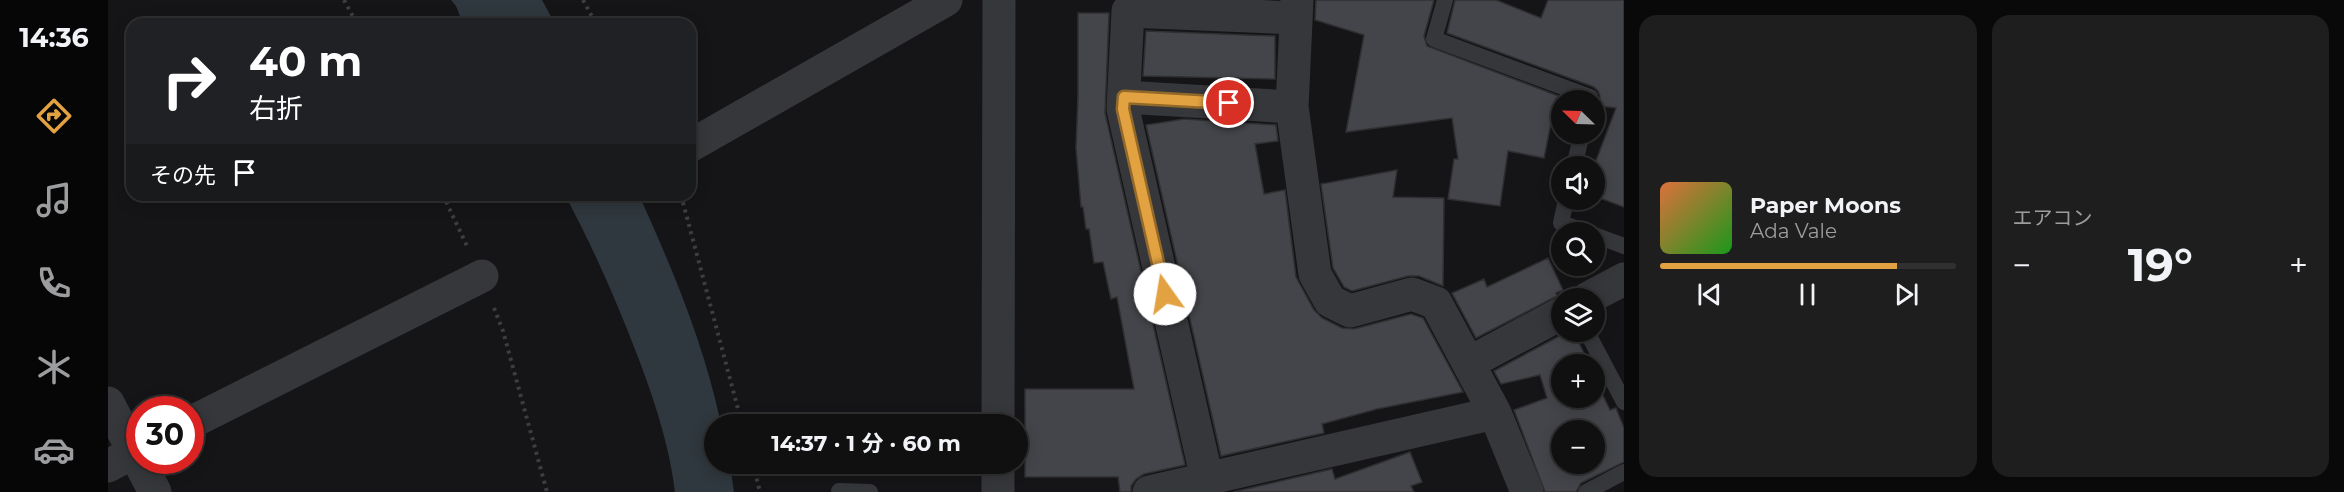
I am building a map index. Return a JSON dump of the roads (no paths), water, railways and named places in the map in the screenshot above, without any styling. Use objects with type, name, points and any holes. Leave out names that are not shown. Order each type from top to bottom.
[{"type":"street","points":[[696,143],[946,0]]},
{"type":"street","points":[[998,414],[999,0]]},
{"type":"street","points":[[1207,479],[1123,109],[1128,11],[1297,9],[1292,107],[1315,274],[1330,301],[1350,311],[1412,294],[1436,303],[1495,413],[1527,492]]},
{"type":"street","points":[[1124,97],[1292,107]]},
{"type":"street","points":[[204,416],[482,276]]},
{"type":"street","points":[[1605,289],[1624,279]]},
{"type":"street","points":[[1470,363],[1551,319]]},
{"type":"street","points":[[108,403],[126,453]]},
{"type":"street","points":[[1149,492],[1495,413]]},
{"type":"street","points":[[141,474],[155,492]]},
{"type":"street","points":[[998,474],[998,492]]},
{"type":"lane","points":[[1445,0],[1434,39],[1571,90]]},
{"type":"lane","points":[[1605,239],[1624,246]]},
{"type":"lane","points":[[1592,342],[1624,402]]},
{"type":"lane","points":[[1586,492],[1624,472]]},
{"type":"lane","points":[[839,491],[870,492]]}]
